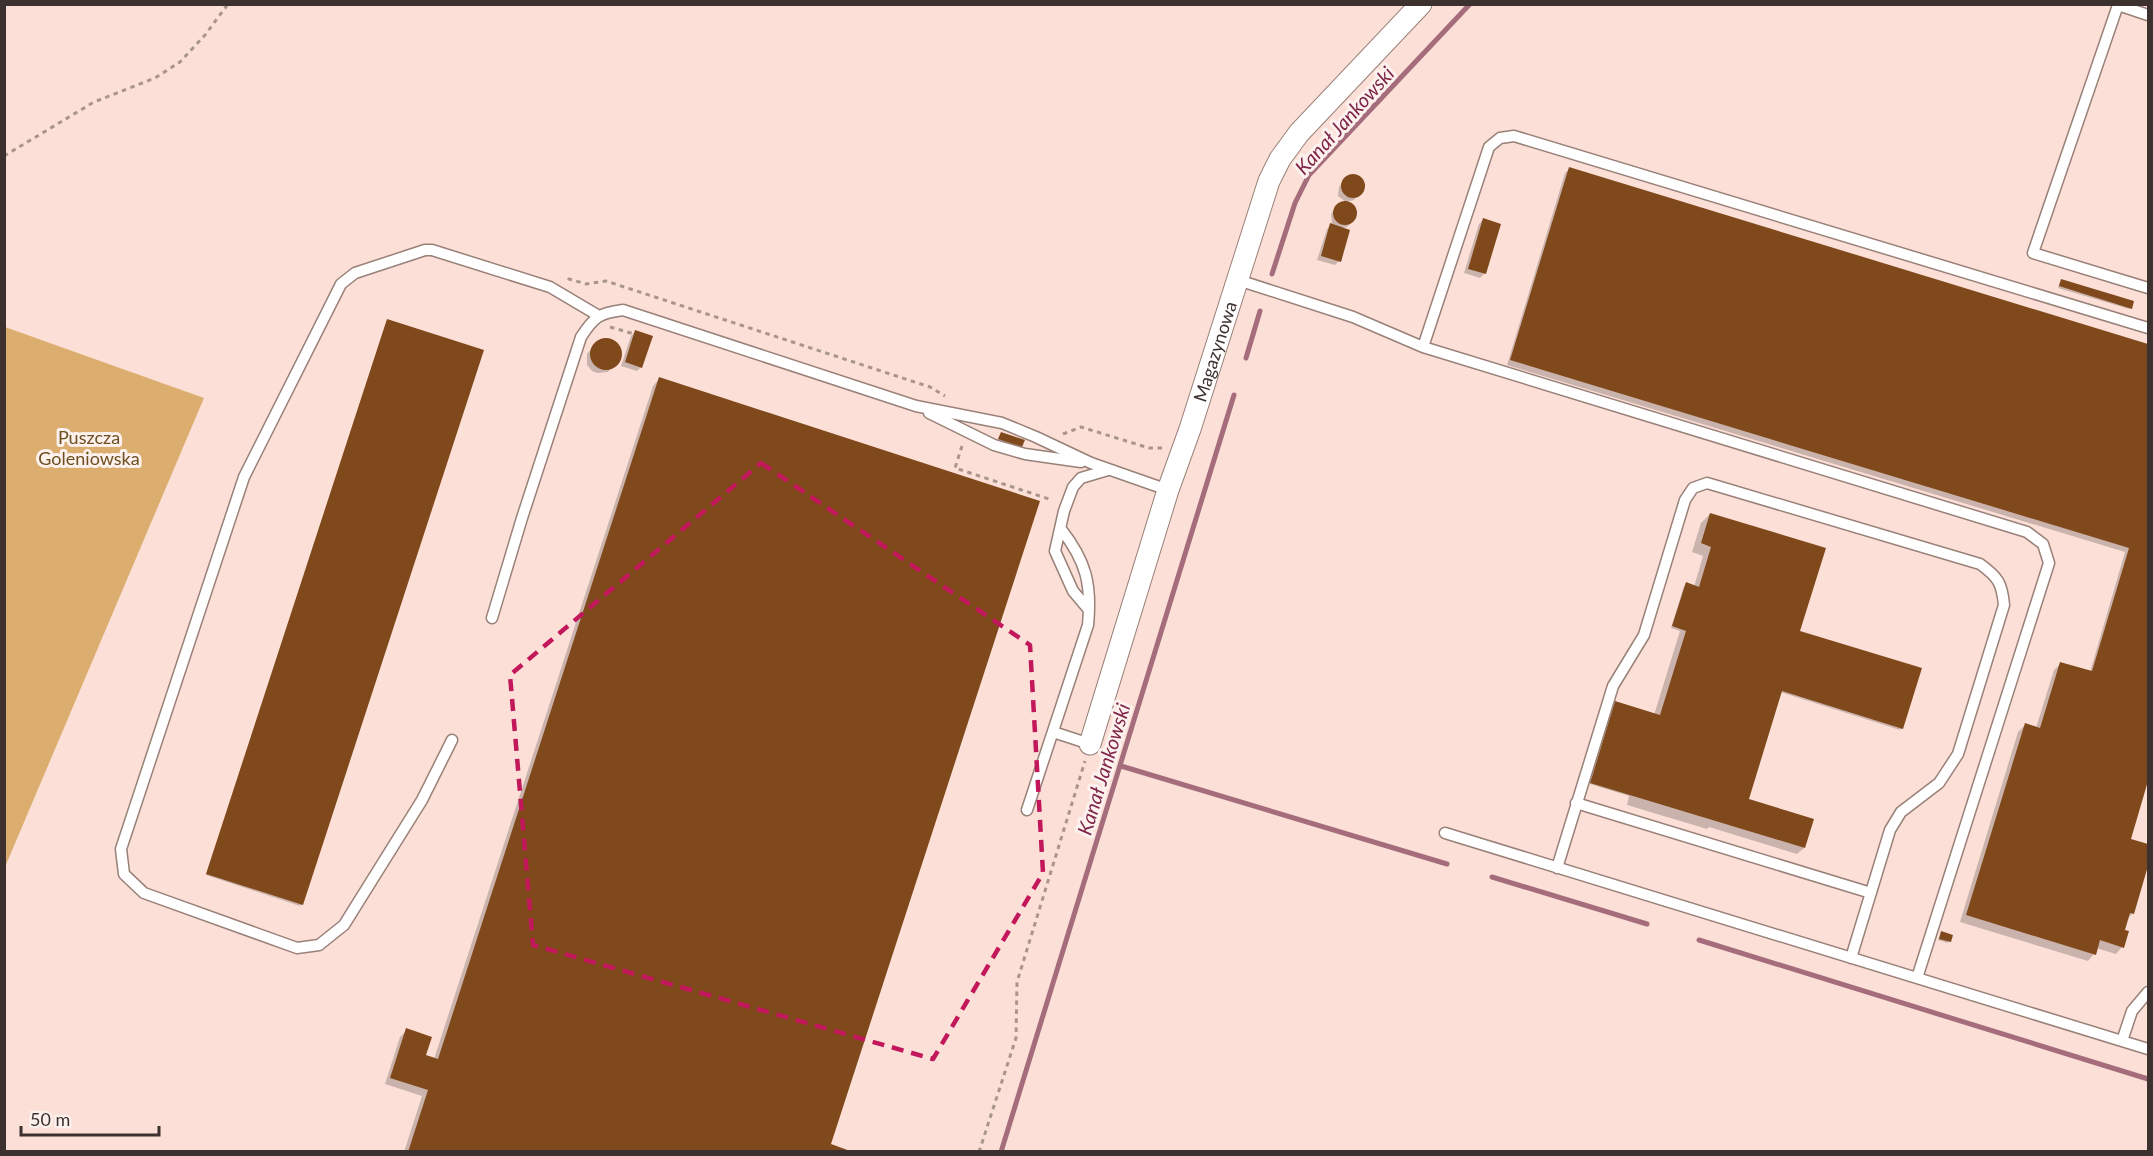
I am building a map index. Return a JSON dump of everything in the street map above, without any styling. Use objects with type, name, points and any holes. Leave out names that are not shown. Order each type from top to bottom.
[{"type":"street","name":"Magazynowa","points":[[1090,744],[1168,489],[1190,429],[1269,181],[1280,159],[1299,133],[1420,4]]},
{"type":"lane","points":[[2148,15],[2118,5],[2033,253],[2148,288]]},
{"type":"lane","points":[[1423,347],[1489,147],[1500,138],[1514,136],[2148,327]]},
{"type":"lane","points":[[452,740],[422,800],[344,925],[319,945],[297,948],[144,893],[124,874],[121,849],[244,477],[341,284],[355,273],[425,250],[432,250],[524,278],[563,293],[599,316]]},
{"type":"lane","points":[[1238,280],[1353,317],[1423,347],[2027,532],[2043,544],[2049,563],[1917,978]]},
{"type":"lane","points":[[492,618],[581,337],[591,322],[603,313],[623,310],[916,406],[1002,423],[1036,436],[1108,470],[1168,489]]},
{"type":"lane","points":[[916,406],[994,445],[1025,454],[1091,463]]},
{"type":"lane","points":[[1089,610],[1073,591],[1055,551],[1064,511],[1074,487],[1081,478],[1108,470]]},
{"type":"lane","points":[[1557,868],[1613,686],[1644,635],[1685,500],[1693,488],[1707,483],[1980,564],[1995,574],[2002,588],[2004,605],[1958,754],[1939,783],[1901,812],[1890,830],[1851,958]]},
{"type":"lane","points":[[1027,810],[1088,624],[1088,579],[1076,549],[1060,529]]},
{"type":"lane","points":[[1053,732],[1090,744]]},
{"type":"lane","points":[[1576,803],[1871,893]]},
{"type":"lane","points":[[1445,833],[2148,1049]]},
{"type":"lane","points":[[2122,1041],[2132,1011],[2148,992]]},
{"type":"path","points":[[4,156],[94,102],[155,78],[180,62],[205,35],[228,4]]},
{"type":"path","points":[[563,293],[569,279],[586,284],[606,281],[930,387],[947,397]]},
{"type":"path","points":[[1062,434],[1081,427],[1149,448],[1166,447]]},
{"type":"path","points":[[963,441],[955,468],[1049,499]]},
{"type":"path","points":[[980,1152],[1016,1038],[1017,982],[1090,744]]},
{"type":"highlighted area","points":[[761,463],[1030,645],[1043,873],[933,1059],[533,945],[510,675]]},
{"type":"green space","name":"Puszcza Goleniowska","points":[[4,327],[204,398],[5,867]]},
{"type":"building","points":[[1569,167],[2148,344],[2148,781],[2131,839],[2148,844],[2148,866],[2134,914],[2130,913],[2125,930],[2129,931],[2124,948],[2100,940],[2096,955],[1966,915],[2025,723],[2040,728],[2060,662],[2092,671],[2129,548],[1510,360]]},
{"type":"building","points":[[1353,174],[1358,175],[1364,181],[1364,191],[1358,197],[1353,198],[1348,197],[1342,191],[1341,186],[1342,181],[1348,175]]},
{"type":"building","points":[[1345,201],[1350,202],[1356,208],[1356,218],[1350,224],[1345,225],[1340,224],[1334,218],[1333,213],[1334,208],[1340,202]]},
{"type":"building","points":[[1483,218],[1501,224],[1486,274],[1468,269]]},
{"type":"building","points":[[1330,223],[1350,230],[1341,262],[1321,256]]},
{"type":"building","points":[[2061,279],[2134,301],[2132,309],[2059,286]]},
{"type":"building","points":[[387,319],[484,350],[303,905],[206,874]]},
{"type":"building","points":[[635,330],[653,336],[642,368],[625,362]]},
{"type":"building","points":[[606,338],[617,343],[622,354],[617,365],[606,370],[595,365],[590,354],[595,343]]},
{"type":"building","points":[[659,377],[1040,501],[831,1144],[853,1152],[408,1152],[428,1090],[390,1078],[406,1028],[432,1037],[426,1055],[438,1059]]},
{"type":"building","points":[[1001,432],[1025,440],[1022,447],[998,439]]},
{"type":"building","points":[[1710,513],[1826,548],[1800,631],[1922,668],[1903,729],[1782,691],[1749,799],[1814,819],[1805,848],[1590,783],[1615,701],[1660,715],[1686,631],[1672,626],[1686,582],[1699,587],[1711,547],[1701,543]]},
{"type":"building","points":[[1941,931],[1953,935],[1951,942],[1939,939]]},
{"type":"waterway","name":"Kanał Jankowski","points":[[1272,274],[1295,203],[1309,175],[1470,4]]},
{"type":"waterway","name":"Kanał Jankowski","points":[[1246,358],[1260,311]]},
{"type":"waterway","name":"Kanał Jankowski","points":[[1001,1152],[1234,395]]},
{"type":"waterway","points":[[1121,766],[1447,864]]},
{"type":"waterway","points":[[1492,877],[1647,924]]},
{"type":"waterway","points":[[1699,940],[2148,1079]]}]
